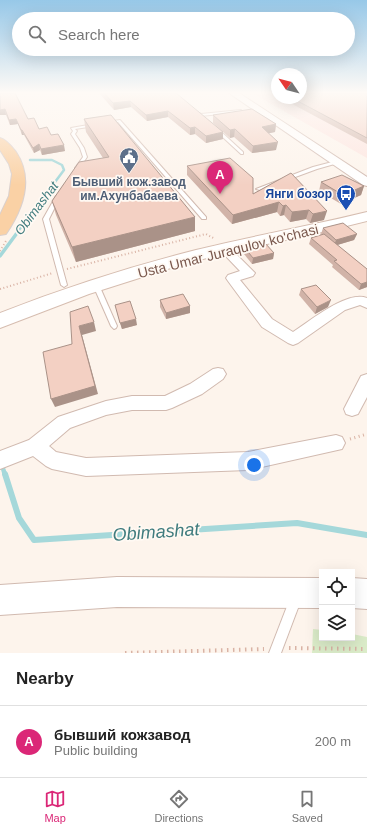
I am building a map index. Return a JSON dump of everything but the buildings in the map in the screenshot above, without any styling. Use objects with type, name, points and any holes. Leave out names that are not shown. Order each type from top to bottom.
[{"type":"main road","points":[[0,142],[9,151],[16,162],[20,182],[18,194],[12,209],[0,230]]},
{"type":"main road","points":[[0,156],[5,164],[7,181],[4,197],[0,205]]},
{"type":"main road","name":"Usta Umar Juraqulov ko'chasi","points":[[0,321],[57,298],[221,245],[367,208]]},
{"type":"main road","name":"Usta Umar Juraqulov ko'chasi","points":[[0,309],[62,278],[221,245],[343,223],[367,216]]},
{"type":"street","points":[[275,123],[367,182]]},
{"type":"street","points":[[221,245],[249,273],[232,278],[267,323],[293,339],[340,308],[360,300],[367,303]]},
{"type":"street","points":[[0,460],[30,449],[64,422],[106,408],[132,403],[166,403],[196,389],[218,374]]},
{"type":"street","points":[[352,409],[367,381]]},
{"type":"street","points":[[30,449],[52,460],[86,467],[248,461],[336,443]]},
{"type":"street","points":[[0,600],[117,592],[310,592]]},
{"type":"street","points":[[355,593],[367,594]]},
{"type":"lane","points":[[121,123],[204,218]]},
{"type":"lane","points":[[72,176],[85,157],[82,148],[73,134],[75,131],[73,128],[96,124]]},
{"type":"lane","points":[[211,124],[242,153]]},
{"type":"lane","points":[[258,189],[336,162]]},
{"type":"lane","points":[[60,195],[51,208],[46,219],[62,278]]},
{"type":"lane","points":[[96,285],[114,326]]},
{"type":"lane","points":[[276,651],[310,592]]},
{"type":"path","points":[[0,289],[62,278],[206,234],[221,245]]},
{"type":"path","points":[[125,653],[367,649]]},
{"type":"shaded area","points":[[306,123],[367,123],[367,158]]},
{"type":"green space","points":[[313,629],[319,630],[319,641],[355,641],[355,635],[367,637],[367,653],[312,653]]},
{"type":"waterway","name":"Obimashat","points":[[16,234],[64,170],[62,165],[52,160],[30,160]]},
{"type":"waterway","name":"Obimashat","points":[[0,256],[17,233]]},
{"type":"waterway","name":"Obimashat","points":[[0,459],[5,475]]},
{"type":"waterway","name":"Obimashat","points":[[5,474],[19,518],[34,540],[297,523],[367,535]]},
{"type":"place","name":"Бывший кож.завод им.Ахунбабаева","points":[[129,174]]},
{"type":"place","name":"бывший кожзавод","points":[[220,194]]},
{"type":"place","name":"Янги бозор","points":[[346,211]]}]
